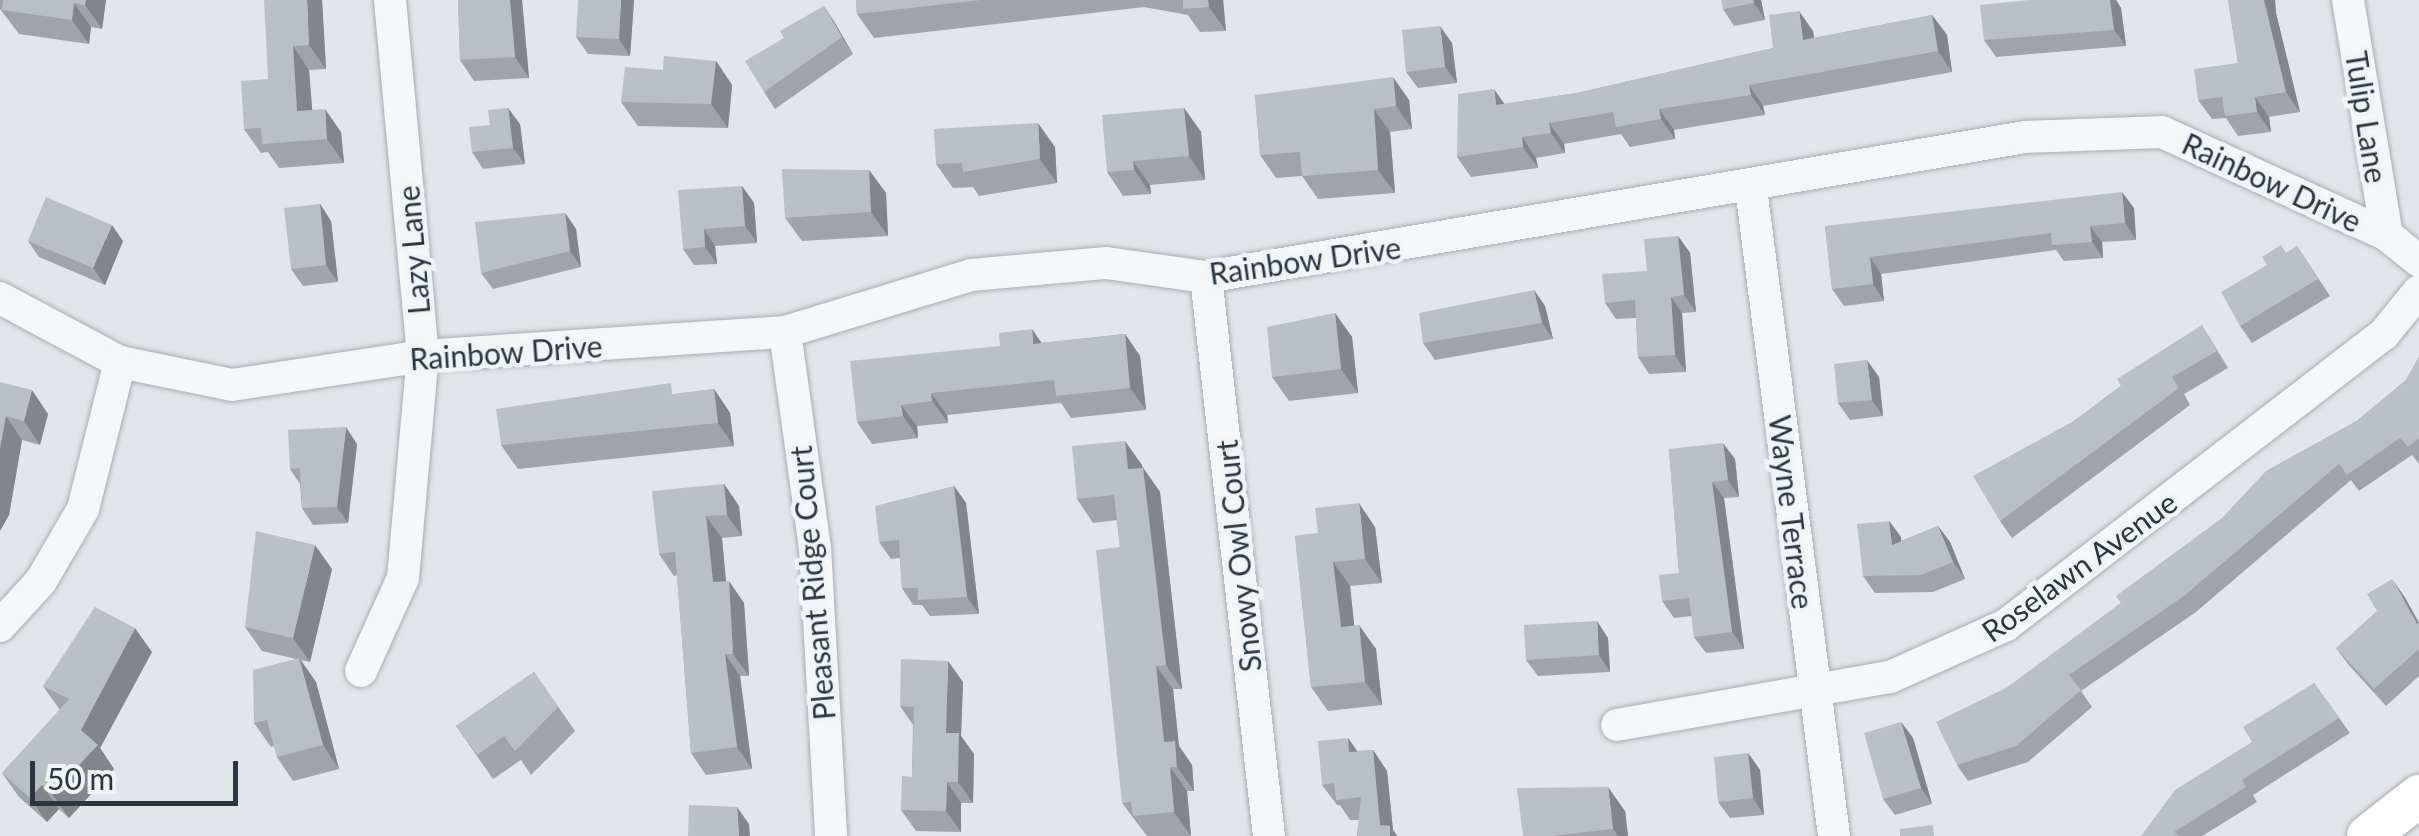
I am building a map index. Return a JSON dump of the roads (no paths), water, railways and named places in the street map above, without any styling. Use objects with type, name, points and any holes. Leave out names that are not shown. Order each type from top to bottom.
[{"type":"main road","points":[[2370,835],[2419,796]]},
{"type":"street","name":"Lazy Lane","points":[[361,671],[403,578],[423,356],[390,0]]},
{"type":"street","name":"Tulip Lane","points":[[2348,0],[2386,235]]},
{"type":"street","name":"Rainbow Drive","points":[[0,298],[120,362],[232,384],[423,356],[785,332],[972,275],[1106,263],[1206,277],[1751,188],[2024,137],[2162,132],[2386,235],[2419,261]]},
{"type":"street","name":"Wayne Terrace","points":[[1751,188],[1834,836]]},
{"type":"street","name":"Snowy Owl Court","points":[[1206,277],[1269,836]]},
{"type":"street","name":"Roselawn Avenue","points":[[1618,726],[1816,696],[1960,650],[2028,610],[2384,334],[2419,291]]},
{"type":"street","name":"Pleasant Ridge Court","points":[[785,332],[816,546],[831,836]]},
{"type":"street","points":[[0,626],[41,580],[84,508],[120,362]]}]
